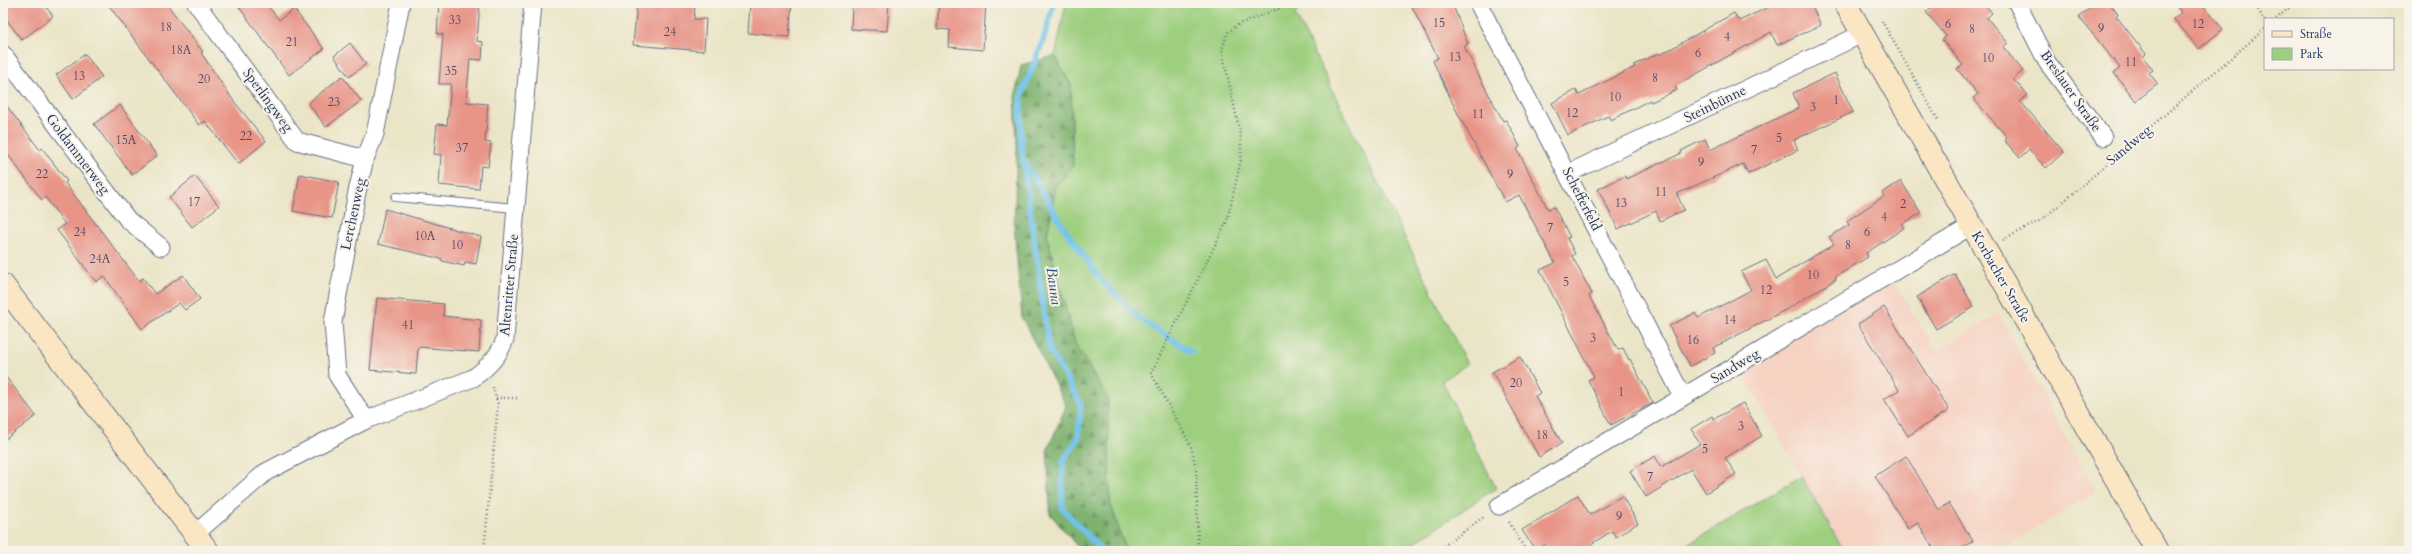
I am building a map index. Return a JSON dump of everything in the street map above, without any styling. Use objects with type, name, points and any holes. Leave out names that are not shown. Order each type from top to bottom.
[{"type":"street","name":"Sperlingweg","points":[[196,3],[297,141],[365,159]]},
{"type":"street","name":"Lerchenweg","points":[[366,420],[337,375],[333,322],[357,192],[365,159],[375,134],[401,3]]},
{"type":"street","name":"Altenritter Straße","points":[[195,534],[266,472],[366,420],[473,378],[485,368],[501,350],[505,339],[533,3]]},
{"type":"street","name":"Schefferfeld","points":[[1478,3],[1569,173],[1684,397]]},
{"type":"street","name":"Korbacher Straße","points":[[1845,3],[2157,551]]},
{"type":"street","name":"Breslauer Straße","points":[[2017,3],[2047,62],[2103,137]]},
{"type":"street","name":"Steinbünne","points":[[1569,173],[1862,34]]},
{"type":"street","name":"Goldammerweg","points":[[3,54],[128,220],[161,247]]},
{"type":"street","name":"Sandweg","points":[[1499,506],[1971,226]]},
{"type":"street","points":[[3,285],[208,551]]},
{"type":"lane","points":[[396,197],[515,208]]},
{"type":"path","points":[[1198,551],[1196,468],[1191,446],[1151,373],[1157,357],[1227,221],[1241,160],[1241,138],[1222,50],[1227,33],[1239,24],[1293,3]]},
{"type":"path","points":[[2254,3],[2264,19]]},
{"type":"path","points":[[2277,18],[2295,3]]},
{"type":"path","name":"Sandweg","points":[[1984,248],[2020,232],[2043,218],[2264,30]]},
{"type":"path","points":[[484,551],[498,404],[485,368]]},
{"type":"path","points":[[496,398],[518,398]]},
{"type":"path","points":[[1437,551],[1499,506],[1526,551]]},
{"type":"shaded area","points":[[1892,278],[1936,351],[1998,314],[2096,492],[1999,551],[1844,551],[1740,369]]},
{"type":"green space","points":[[1066,3],[1307,3],[1295,14],[1467,364],[1442,381],[1496,488],[1402,551],[1126,551],[1110,502],[1108,399],[1075,343],[1047,236],[1056,186],[1073,166],[1071,85],[1055,56]]},
{"type":"green space","points":[[1055,56],[1071,85],[1073,166],[1056,186],[1047,236],[1075,343],[1108,399],[1110,502],[1126,551],[1081,551],[1050,514],[1047,451],[1066,406],[1022,318],[1014,226],[1017,145],[1015,97],[1021,65]]},
{"type":"green space","points":[[1801,476],[1844,551],[1677,551]]},
{"type":"building","points":[[3,3],[43,3],[53,16],[22,40],[3,15]]},
{"type":"building","points":[[107,3],[166,3],[203,52],[201,53],[233,100],[266,141],[238,164],[205,121],[199,125]]},
{"type":"building","points":[[236,3],[266,3],[279,20],[294,9],[324,49],[289,75]]},
{"type":"building","points":[[439,3],[480,3],[477,41],[483,42],[482,60],[470,59],[466,102],[488,104],[485,142],[491,143],[488,167],[481,166],[479,189],[439,185],[441,155],[434,154],[437,124],[447,125],[451,84],[439,84],[443,34],[437,34]]},
{"type":"building","points":[[637,3],[695,6],[694,19],[706,19],[704,51],[633,45]]},
{"type":"building","points":[[750,3],[792,3],[789,37],[748,33]]},
{"type":"building","points":[[852,3],[889,3],[887,31],[851,29]]},
{"type":"building","points":[[939,3],[986,3],[983,50],[949,47],[950,30],[937,29]]},
{"type":"building","points":[[1410,3],[1452,3],[1468,44],[1464,46],[1480,78],[1503,121],[1506,120],[1514,135],[1520,147],[1517,149],[1548,209],[1554,207],[1570,237],[1567,238],[1575,254],[1572,256],[1592,294],[1589,296],[1618,350],[1623,348],[1629,360],[1630,359],[1653,403],[1611,425],[1588,380],[1594,377],[1540,270],[1555,263],[1519,195],[1505,202],[1455,108],[1433,61],[1438,58]]},
{"type":"building","points":[[1777,3],[1810,3],[1821,25],[1777,45],[1771,32],[1675,86],[1677,90],[1651,102],[1650,100],[1611,120],[1608,116],[1568,135],[1552,103],[1576,90],[1579,95],[1635,67],[1634,65],[1659,53],[1660,55],[1734,13],[1739,21]]},
{"type":"building","points":[[1936,3],[1984,3],[1992,13],[1987,18],[2008,43],[2003,47],[2023,71],[2013,79],[2028,95],[2020,101],[2064,152],[2046,168],[2029,149],[2020,158],[2004,140],[2007,137],[1973,98],[1978,94],[1957,69],[1963,65],[1942,40],[1946,36],[1926,12]]},
{"type":"building","points":[[2096,3],[2109,3],[2118,14],[2116,16],[2146,54],[2143,57],[2153,70],[2149,73],[2158,84],[2136,101],[2114,73],[2120,68],[2079,17]]},
{"type":"building","points":[[2174,3],[2201,3],[2223,29],[2199,49],[2174,19],[2181,12]]},
{"type":"building","points":[[350,43],[366,64],[349,77],[334,56]]},
{"type":"building","points":[[85,54],[102,77],[73,99],[56,75]]},
{"type":"building","points":[[1835,73],[1853,112],[1794,140],[1798,150],[1748,174],[1743,164],[1677,194],[1684,210],[1660,221],[1656,211],[1618,229],[1598,189],[1625,176],[1626,179],[1682,153],[1681,151],[1705,139],[1710,150],[1799,108],[1793,93]]},
{"type":"building","points":[[342,76],[361,101],[326,127],[308,103]]},
{"type":"building","points":[[3,101],[40,150],[42,148],[67,181],[65,183],[139,281],[143,278],[155,294],[183,275],[200,299],[185,310],[179,303],[142,329],[104,276],[96,282],[57,230],[65,224],[45,197],[42,200],[3,148]]},
{"type":"building","points":[[120,105],[157,156],[132,175],[94,124]]},
{"type":"building","points":[[300,174],[339,182],[332,218],[293,211]]},
{"type":"building","points":[[195,176],[219,206],[192,227],[169,197]]},
{"type":"building","points":[[1901,181],[1921,213],[1902,224],[1904,228],[1866,253],[1868,257],[1835,277],[1836,279],[1791,307],[1713,348],[1715,353],[1690,366],[1669,326],[1695,313],[1698,318],[1751,290],[1741,272],[1766,260],[1776,279],[1834,244],[1829,237],[1849,225],[1847,221],[1884,196],[1882,193]]},
{"type":"building","points":[[385,209],[481,237],[476,264],[465,262],[464,266],[442,261],[442,259],[378,244]]},
{"type":"building","points":[[1955,274],[1974,307],[1936,329],[1917,297]]},
{"type":"building","points":[[377,298],[444,304],[443,316],[481,320],[479,352],[418,347],[416,374],[370,370]]},
{"type":"building","points":[[1884,307],[1949,410],[1908,436],[1884,399],[1899,390],[1858,324]]},
{"type":"building","points":[[1520,357],[1540,393],[1535,396],[1562,443],[1539,457],[1492,372]]},
{"type":"building","points":[[3,373],[36,416],[3,441]]},
{"type":"building","points":[[1743,403],[1762,436],[1725,458],[1736,474],[1706,493],[1691,469],[1646,497],[1630,471],[1655,456],[1661,467],[1700,444],[1691,429],[1712,416],[1714,419]]},
{"type":"building","points":[[1906,456],[1939,510],[1949,503],[1973,541],[1957,551],[1935,551],[1918,523],[1908,529],[1875,476]]},
{"type":"building","points":[[1578,495],[1590,515],[1622,496],[1638,523],[1616,537],[1612,531],[1580,551],[1549,551],[1545,544],[1535,550],[1522,530]]},
{"type":"waterway","name":"Bauna","points":[[1054,3],[1044,38],[1021,97],[1021,143],[1049,349],[1081,404],[1078,439],[1063,461],[1062,508],[1102,551]]},
{"type":"waterway","points":[[1026,164],[1064,228],[1101,280],[1140,319],[1192,352]]}]
